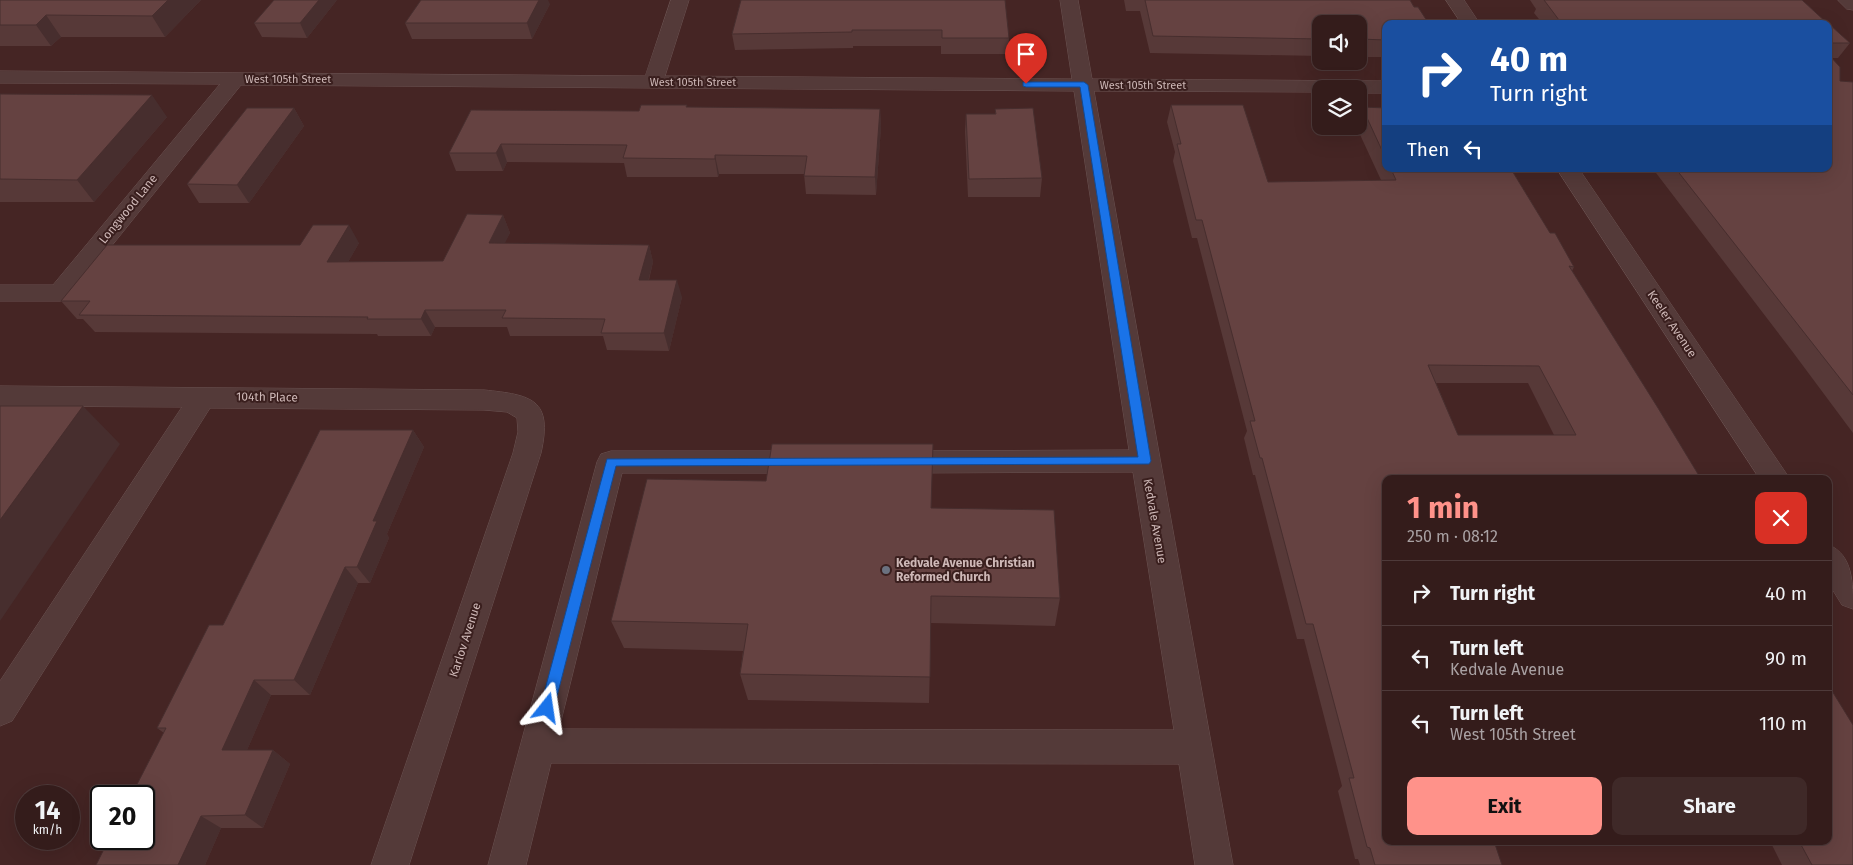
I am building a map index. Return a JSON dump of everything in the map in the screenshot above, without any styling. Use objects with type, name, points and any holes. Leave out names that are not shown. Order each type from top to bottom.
[{"type":"street","points":[[653,82],[680,0]]},
{"type":"street","name":"Kedvale Avenue","points":[[1069,0],[1214,865]]},
{"type":"street","points":[[1455,0],[1468,20]]},
{"type":"street","points":[[1847,0],[1853,5]]},
{"type":"street","name":"West 105th Street","points":[[0,77],[1382,87]]},
{"type":"street","name":"Longwood Lane","points":[[0,293],[60,292],[235,79]]},
{"type":"street","name":"Keeler Avenue","points":[[1570,172],[1773,475]]},
{"type":"street","name":"104th Place","points":[[0,396],[484,400],[512,403],[530,413]]},
{"type":"street","points":[[0,710],[203,397]]},
{"type":"street","name":"Karlov Avenue","points":[[390,865],[527,454],[532,432],[530,413]]},
{"type":"street","points":[[867,462],[1145,461]]},
{"type":"street","points":[[507,865],[611,462],[837,462]]},
{"type":"street","points":[[1832,562],[1853,594]]},
{"type":"street","points":[[537,746],[1194,747]]},
{"type":"building","points":[[0,0],[168,0],[152,16],[46,15],[36,25],[0,25]]},
{"type":"building","points":[[274,0],[319,0],[300,23],[254,23]]},
{"type":"building","points":[[421,0],[539,0],[527,23],[405,23]]},
{"type":"building","points":[[741,0],[1005,0],[1009,38],[942,38],[942,30],[852,30],[852,32],[732,34]]},
{"type":"building","points":[[1145,0],[1410,0],[1414,7],[1418,7],[1426,20],[1382,20],[1382,40],[1367,39],[1367,15],[1312,15],[1312,39],[1153,36]]},
{"type":"building","points":[[1544,0],[1802,0],[1824,20],[1559,20]]},
{"type":"building","points":[[1832,27],[1850,43],[1832,43]]},
{"type":"building","points":[[1832,58],[1840,67],[1840,81],[1853,82],[1853,395],[1678,172],[1832,172]]},
{"type":"building","points":[[0,94],[152,95],[77,180],[0,179]]},
{"type":"building","points":[[641,105],[880,109],[875,177],[804,176],[807,156],[715,155],[715,159],[623,158],[627,145],[501,144],[496,153],[449,153],[471,110],[639,111]]},
{"type":"building","points":[[1171,105],[1243,105],[1268,182],[1396,180],[1392,172],[1513,172],[1550,233],[1555,233],[1574,267],[1569,266],[1699,475],[1382,475],[1382,845],[1495,845],[1502,865],[1375,865],[1370,848],[1367,847],[1349,778],[1354,778],[1313,624],[1306,624],[1262,458],[1260,458],[1250,421],[1255,421],[1202,220],[1196,220],[1177,144],[1181,144]],"holes":[[[1428,365],[1539,366],[1576,435],[1458,435]]]},
{"type":"building","points":[[1367,107],[1382,108],[1382,150],[1367,118]]},
{"type":"building","points":[[247,108],[294,108],[237,185],[187,184]]},
{"type":"building","points":[[1033,108],[1042,178],[969,179],[966,114],[996,114],[995,109]]},
{"type":"building","points":[[467,214],[503,215],[489,243],[649,245],[639,280],[677,280],[664,333],[601,333],[605,319],[502,318],[506,310],[425,310],[421,319],[79,315],[90,301],[61,301],[107,245],[300,245],[313,225],[349,225],[327,262],[443,261]]},
{"type":"building","points":[[0,406],[83,406],[0,520]]},
{"type":"building","points":[[320,430],[413,430],[373,521],[377,521],[357,567],[345,567],[294,680],[254,680],[222,750],[273,750],[245,815],[201,816],[178,865],[96,865],[104,850],[155,850],[155,785],[137,785],[166,728],[157,728],[209,625],[223,625]]},
{"type":"building","points":[[772,444],[933,444],[931,508],[1054,510],[1060,598],[931,596],[930,677],[740,674],[748,624],[611,621],[647,479],[766,481]]},
{"type":"building","points":[[1832,691],[1853,725],[1853,865],[1812,865],[1801,845],[1832,845]]},
{"type":"place","name":"Kedvale Avenue Christian Reformed Church","points":[[886,570]]},
{"type":"route","points":[[547,708],[611,462],[1145,461],[1084,85],[1026,84]]}]
